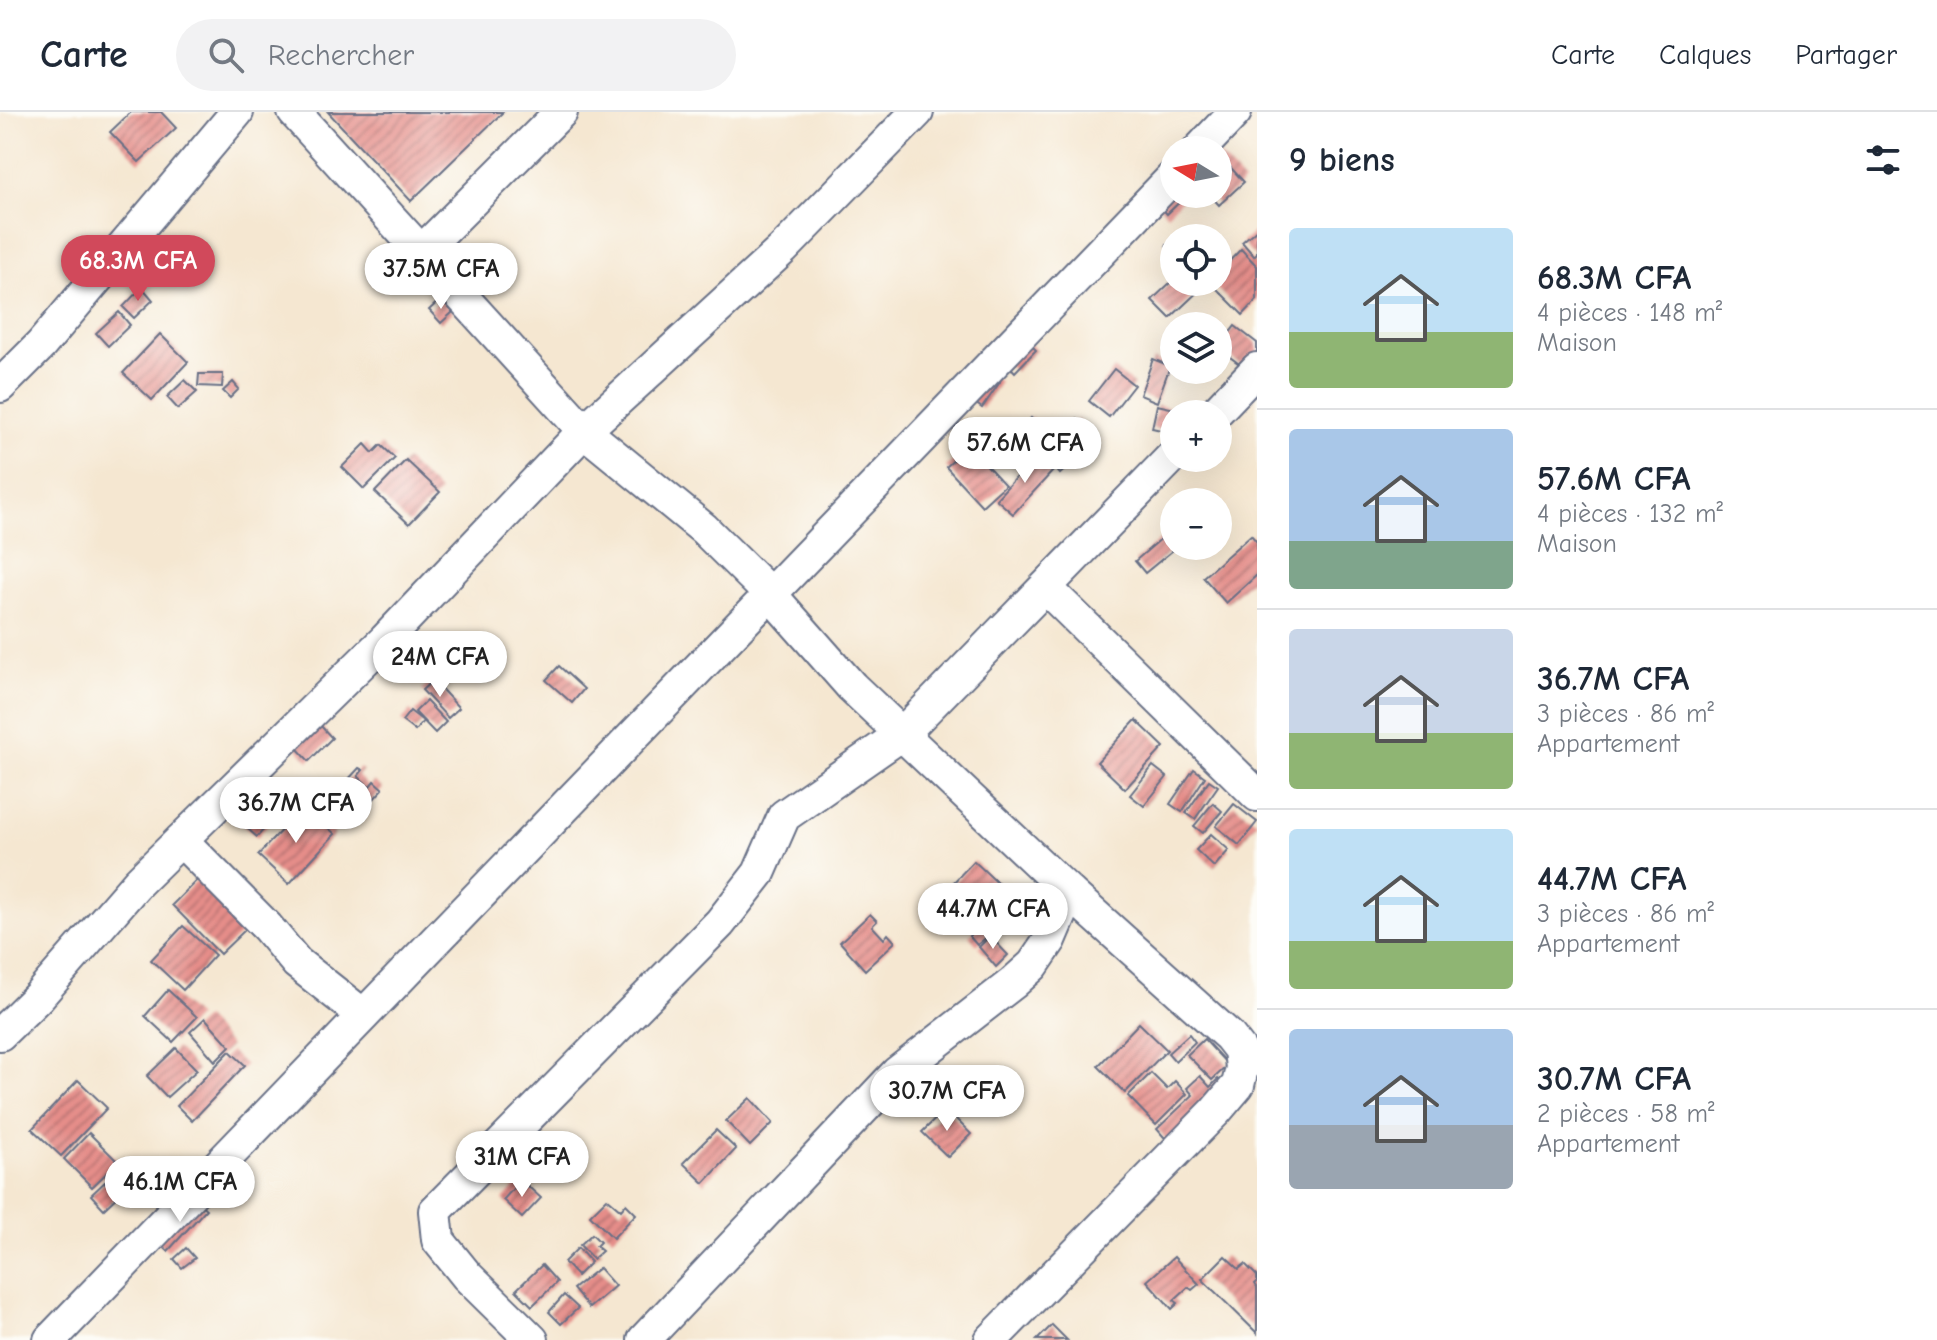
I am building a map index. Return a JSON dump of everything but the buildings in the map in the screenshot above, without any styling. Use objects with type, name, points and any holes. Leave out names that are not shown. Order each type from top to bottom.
[{"type":"street","points":[[0,386],[41,345],[237,112]]},
{"type":"street","points":[[294,112],[584,431],[704,529],[770,594],[852,687],[1070,893],[1229,1036],[1240,1050],[1242,1068],[1238,1085],[1215,1112],[991,1340]]},
{"type":"street","points":[[421,252],[561,112]]},
{"type":"street","points":[[0,1034],[38,997],[138,882],[385,640],[584,431],[783,249],[917,112]]},
{"type":"street","points":[[1212,136],[1235,112]]},
{"type":"street","points":[[50,1340],[1160,190]]},
{"type":"street","points":[[1227,400],[1257,369]]},
{"type":"street","points":[[532,1340],[467,1276],[438,1240],[435,1211],[720,923],[759,873],[784,816],[902,734],[1160,470]]},
{"type":"street","points":[[1046,588],[1257,795]]},
{"type":"street","points":[[181,840],[267,927],[297,963],[363,1015]]},
{"type":"street","points":[[644,1340],[897,1073],[1033,965],[1050,940],[1070,893]]}]
